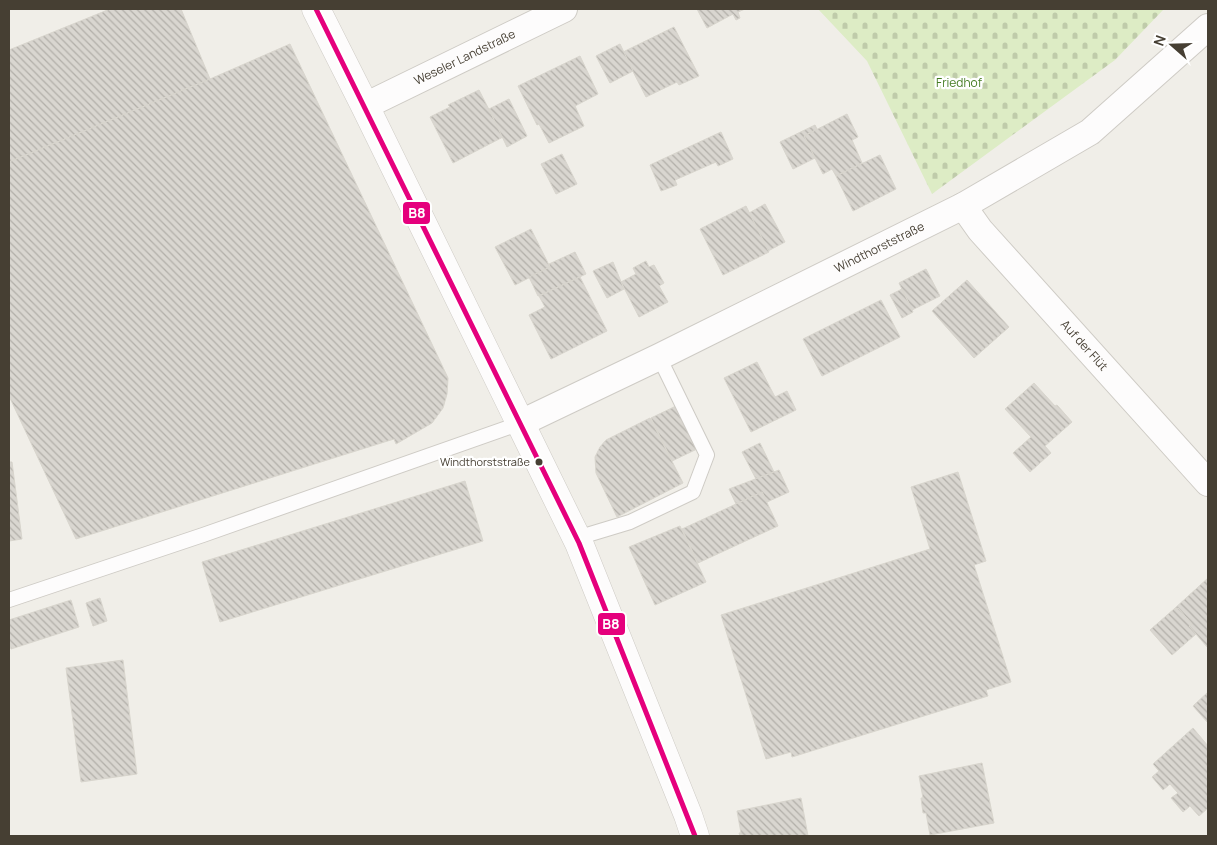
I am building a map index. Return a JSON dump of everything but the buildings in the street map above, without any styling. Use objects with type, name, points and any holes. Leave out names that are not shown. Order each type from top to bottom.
[{"type":"street","points":[[316,9],[577,538],[695,836]]},
{"type":"street","name":"Weseler Landstraße","points":[[365,106],[564,9]]},
{"type":"street","name":"Windthorststraße","points":[[521,423],[659,357],[963,206],[1090,132],[1208,27]]},
{"type":"street","name":"Auf der Flüt","points":[[963,206],[980,230],[1208,483]]},
{"type":"lane","points":[[577,538],[630,522],[693,492],[707,455],[659,357]]},
{"type":"lane","points":[[9,600],[202,535],[521,423]]},
{"type":"green space","name":"Friedhof","points":[[818,9],[1164,9],[1115,60],[932,194],[867,61]]},
{"type":"transit line","name":"B8","points":[[316,9],[579,543],[695,836]]},
{"type":"place","name":"Windthorststraße","points":[[539,462]]}]
